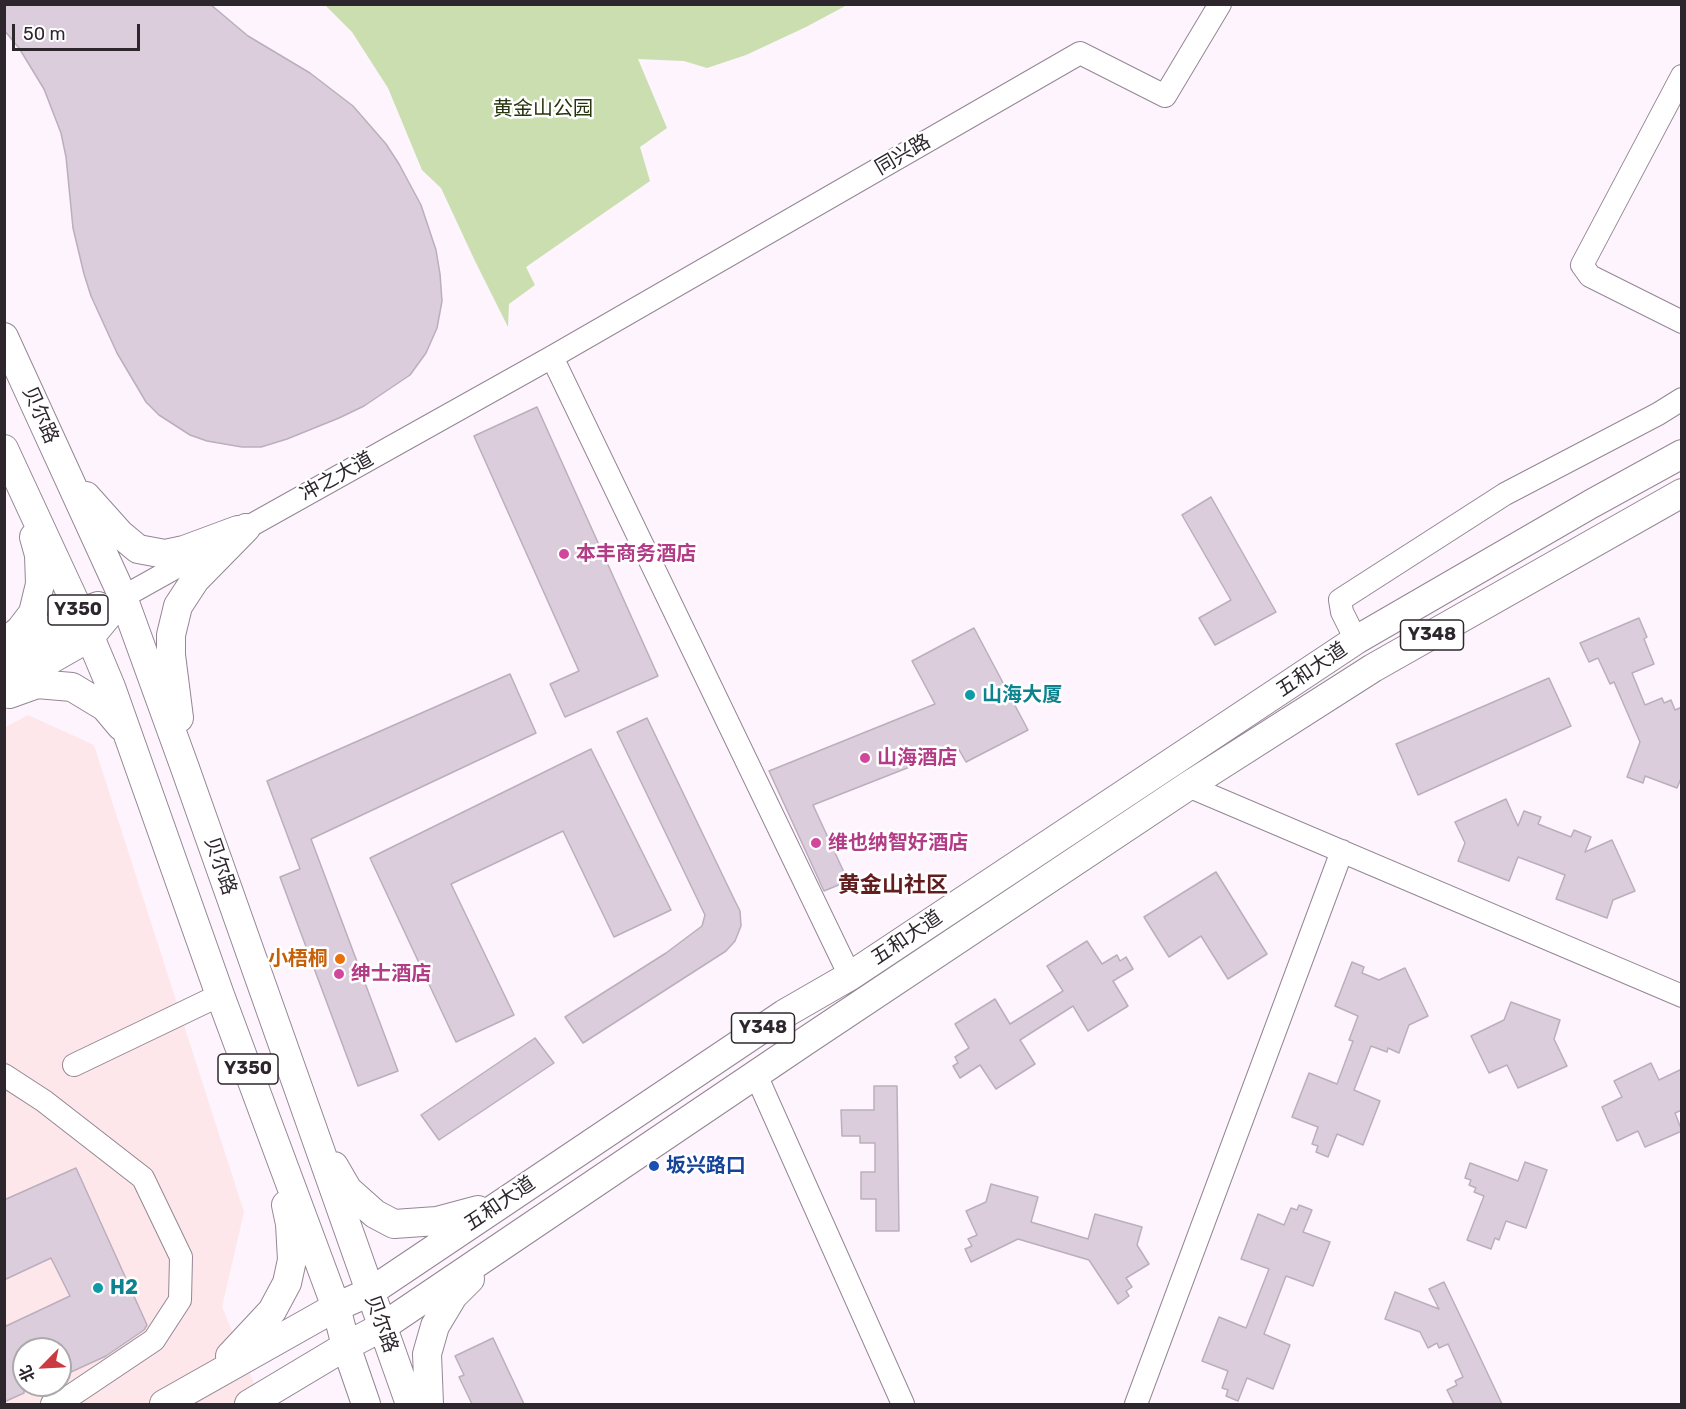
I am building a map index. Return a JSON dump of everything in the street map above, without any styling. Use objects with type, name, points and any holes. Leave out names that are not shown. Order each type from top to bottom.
[{"type":"main road","name":"贝尔路","points":[[4,337],[123,597],[410,1404]]},
{"type":"main road","name":"贝尔路","points":[[4,449],[111,687],[220,995],[336,1307],[346,1346],[366,1404]]},
{"type":"main road","name":"五和大道","points":[[164,1404],[336,1307],[370,1292],[784,1014],[850,976],[1356,640],[1590,504],[1682,454]]},
{"type":"main road","points":[[67,474],[120,534],[138,549],[165,554],[184,550],[246,528]]},
{"type":"main road","points":[[4,643],[20,630],[33,613],[40,584],[39,555],[23,488]]},
{"type":"main road","name":"五和大道","points":[[249,1404],[382,1327],[1188,786],[1373,668],[1682,493]]},
{"type":"main road","points":[[185,768],[171,655],[171,635],[178,606],[195,580],[246,528]]},
{"type":"main road","name":"冲之大道","points":[[4,686],[123,597]]},
{"type":"main road","name":"冲之大道","points":[[4,656],[85,625]]},
{"type":"main road","points":[[4,696],[37,684],[72,687],[105,707],[128,734]]},
{"type":"main road","points":[[313,1132],[348,1190],[375,1214],[394,1224],[437,1221],[500,1204]]},
{"type":"main road","points":[[202,1383],[272,1311],[287,1283],[292,1260],[290,1224],[272,1135]]},
{"type":"main road","points":[[429,1404],[426,1354],[435,1326],[453,1296],[502,1245]]},
{"type":"street","name":"同兴路","points":[[552,357],[1080,54],[1165,96],[1220,4]]},
{"type":"street","points":[[1682,76],[1582,265],[1590,276],[1682,322]]},
{"type":"street","name":"冲之大道","points":[[123,597],[552,357]]},
{"type":"street","points":[[552,357],[850,976]]},
{"type":"street","points":[[1356,640],[1342,612],[1340,600],[1505,494],[1658,414],[1682,399]]},
{"type":"street","points":[[1188,786],[1682,996]]},
{"type":"street","points":[[1136,1404],[1342,852]]},
{"type":"street","points":[[74,1065],[220,995]]},
{"type":"street","points":[[4,1075],[44,1101],[143,1178],[181,1257],[180,1300],[154,1340],[66,1399],[52,1404]]},
{"type":"street","points":[[756,1075],[903,1404]]},
{"type":"shaded area","points":[[28,715],[94,745],[244,1212],[222,1307],[263,1404],[5,1404],[4,728]]},
{"type":"green space","name":"黄金山公园","points":[[325,5],[847,5],[746,55],[707,68],[684,61],[638,59],[667,128],[640,147],[650,181],[526,267],[535,285],[509,304],[508,327],[441,188],[422,170],[388,88],[352,32]]},
{"type":"building","points":[[4,4],[210,4],[248,36],[310,73],[353,106],[386,144],[399,164],[421,205],[436,250],[442,301],[437,328],[426,353],[410,375],[364,406],[287,439],[261,447],[242,447],[207,441],[190,435],[159,415],[146,402],[117,353],[91,296],[73,228],[66,157],[61,133],[44,89],[19,48],[4,30]]},
{"type":"building","name":"本丰商务酒店","points":[[537,407],[658,676],[565,717],[550,684],[579,671],[474,436]]},
{"type":"building","points":[[1211,497],[1276,612],[1215,645],[1199,618],[1231,600],[1182,515]]},
{"type":"building","points":[[1639,618],[1654,664],[1632,673],[1645,705],[1662,698],[1664,703],[1671,700],[1675,710],[1682,707],[1682,776],[1677,788],[1645,776],[1643,783],[1627,777],[1640,742],[1614,682],[1610,684],[1598,658],[1589,662],[1580,643]]},
{"type":"building","points":[[974,628],[1028,730],[966,762],[958,748],[813,805],[848,881],[824,891],[769,771],[935,704],[912,661]]},
{"type":"building","points":[[510,674],[536,733],[311,839],[398,1071],[358,1086],[280,877],[300,869],[267,781]]},
{"type":"building","points":[[1549,678],[1571,726],[1418,795],[1396,744]]},
{"type":"building","points":[[647,718],[740,911],[741,926],[735,941],[726,951],[583,1043],[565,1017],[666,953],[702,926],[705,915],[617,732]]},
{"type":"building","points":[[591,749],[671,910],[614,937],[563,831],[451,884],[514,1015],[456,1042],[370,858]]},
{"type":"building","points":[[1506,799],[1518,826],[1524,811],[1541,817],[1538,824],[1571,837],[1574,830],[1591,837],[1585,852],[1612,840],[1635,891],[1613,900],[1607,918],[1556,899],[1565,875],[1542,866],[1518,857],[1509,881],[1458,861],[1465,843],[1455,822]]},
{"type":"building","points":[[1216,872],[1267,954],[1228,979],[1201,936],[1169,957],[1144,917]]},
{"type":"building","points":[[1087,941],[1102,964],[1117,955],[1120,961],[1126,957],[1133,969],[1113,981],[1128,1006],[1088,1031],[1073,1006],[1020,1040],[1035,1064],[996,1089],[980,1065],[960,1078],[953,1066],[958,1063],[955,1057],[969,1048],[955,1024],[995,999],[1010,1024],[1063,991],[1047,966]]},
{"type":"building","points":[[1352,962],[1364,967],[1362,973],[1379,980],[1405,968],[1428,1016],[1409,1025],[1399,1053],[1388,1048],[1387,1052],[1371,1046],[1354,1090],[1380,1101],[1363,1145],[1337,1134],[1328,1157],[1316,1152],[1318,1146],[1312,1144],[1318,1127],[1292,1117],[1309,1073],[1337,1084],[1353,1041],[1349,1040],[1358,1016],[1335,1006]]},
{"type":"building","points":[[1511,1002],[1560,1020],[1554,1039],[1567,1066],[1518,1088],[1507,1065],[1489,1073],[1471,1036],[1504,1020]]},
{"type":"building","points":[[535,1038],[554,1063],[439,1140],[421,1115]]},
{"type":"building","points":[[1651,1063],[1659,1080],[1682,1069],[1682,1110],[1675,1113],[1682,1131],[1645,1147],[1638,1131],[1617,1141],[1602,1107],[1622,1097],[1614,1081]]},
{"type":"building","points":[[874,1086],[897,1086],[899,1231],[876,1231],[876,1199],[861,1199],[861,1172],[875,1172],[875,1143],[860,1143],[860,1136],[842,1136],[841,1110],[874,1110]]},
{"type":"building","points":[[1525,1162],[1547,1170],[1526,1228],[1506,1221],[1499,1240],[1495,1238],[1491,1249],[1467,1240],[1484,1196],[1474,1192],[1476,1188],[1469,1185],[1471,1180],[1465,1178],[1470,1163],[1518,1181]]},
{"type":"building","name":"H2","points":[[76,1168],[147,1325],[144,1330],[106,1356],[72,1372],[72,1337],[12,1337],[12,1397],[15,1397],[4,1402],[4,1327],[70,1296],[51,1258],[4,1280],[4,1200]]},
{"type":"building","points":[[991,1184],[1038,1197],[1031,1222],[1088,1239],[1095,1214],[1142,1227],[1137,1245],[1149,1264],[1126,1278],[1132,1287],[1126,1291],[1129,1296],[1118,1304],[1089,1260],[1018,1239],[971,1262],[965,1249],[972,1246],[968,1239],[977,1235],[966,1211],[986,1202]]},
{"type":"building","points":[[1299,1205],[1312,1210],[1303,1232],[1330,1242],[1313,1286],[1286,1276],[1264,1334],[1290,1345],[1273,1389],[1247,1378],[1238,1401],[1226,1396],[1228,1390],[1222,1388],[1228,1371],[1202,1361],[1219,1317],[1246,1328],[1269,1269],[1241,1259],[1258,1214],[1284,1225],[1291,1208],[1297,1210]]},
{"type":"building","points":[[1444,1282],[1502,1404],[1454,1404],[1447,1390],[1457,1385],[1455,1381],[1463,1377],[1448,1344],[1439,1348],[1437,1343],[1428,1348],[1420,1332],[1385,1319],[1395,1292],[1439,1309],[1429,1289]]},
{"type":"building","points":[[493,1338],[524,1404],[472,1404],[459,1377],[464,1375],[455,1356]]},
{"type":"place","name":"本丰商务酒店","points":[[564,554]]},
{"type":"place","name":"山海大厦","points":[[970,695]]},
{"type":"place","name":"山海酒店","points":[[865,758]]},
{"type":"place","name":"维也纳智好酒店","points":[[816,843]]},
{"type":"place","name":"小梧桐","points":[[340,959]]},
{"type":"place","name":"绅士酒店","points":[[339,974]]},
{"type":"place","name":"坂兴路口","points":[[654,1166]]},
{"type":"place","name":"H2","points":[[98,1288]]},
{"type":"district","name":"黄金山社区","points":[[893,886]]}]
